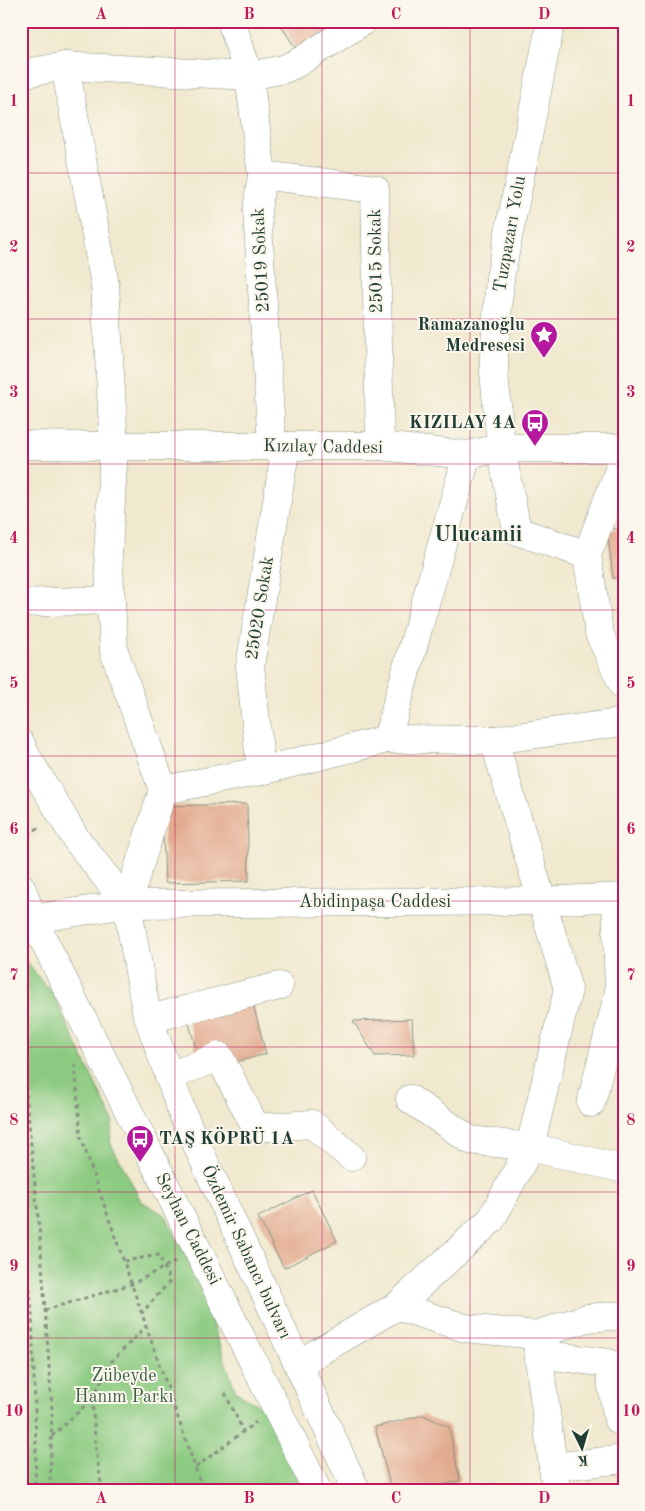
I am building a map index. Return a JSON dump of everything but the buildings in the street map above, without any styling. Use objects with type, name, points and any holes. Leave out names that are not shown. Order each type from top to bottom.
[{"type":"street","name":"25019 Sokak","points":[[231,21],[249,76],[262,175],[257,210],[279,446]]},
{"type":"street","points":[[21,74],[64,66],[249,76],[284,69],[299,62],[363,21]]},
{"type":"street","name":"Tuzpazarı Yolu","points":[[551,21],[500,278],[494,372],[501,448],[518,531],[587,555]]},
{"type":"street","points":[[64,66],[105,285],[114,446],[108,554],[114,651],[163,790],[127,904]]},
{"type":"street","name":"25015 Sokak","points":[[262,175],[374,189],[380,446]]},
{"type":"street","name":"Kızılay Caddesi","points":[[21,444],[380,446],[467,455],[501,448],[624,448]]},
{"type":"street","name":"25020 Sokak","points":[[261,771],[250,666],[279,446]]},
{"type":"street","points":[[387,739],[467,455]]},
{"type":"street","points":[[624,457],[587,555],[599,633],[624,687]]},
{"type":"street","points":[[21,603],[111,600]]},
{"type":"street","points":[[163,790],[261,771],[387,739],[494,740],[624,722]]},
{"type":"street","points":[[298,1364],[397,1306],[491,1220],[530,1147],[568,989],[494,740]]},
{"type":"street","name":"Özdemir Sabancı bulvarı","points":[[21,744],[76,839],[127,904],[146,1011],[183,1115],[356,1490]]},
{"type":"street","name":"Seyhan Caddesi","points":[[21,887],[33,919],[318,1490]]},
{"type":"street","points":[[591,1103],[619,992],[620,898]]},
{"type":"street","name":"Abidinpaşa Caddesi","points":[[33,919],[127,904],[541,901],[620,898]]},
{"type":"street","points":[[149,1019],[279,986]]},
{"type":"street","points":[[169,1077],[219,1056],[256,1128],[312,1124],[351,1157]]},
{"type":"street","points":[[410,1099],[470,1140],[530,1147],[624,1169]]},
{"type":"street","points":[[397,1306],[466,1328],[608,1363],[618,1420],[624,1420]]},
{"type":"street","points":[[538,1345],[587,1318],[624,1315]]},
{"type":"street","points":[[538,1345],[555,1479],[624,1459]]},
{"type":"path","points":[[21,958],[26,1093],[40,1236],[52,1409],[50,1490]]},
{"type":"path","points":[[75,1062],[81,1138],[203,1490]]},
{"type":"path","points":[[21,1201],[32,1310],[36,1445],[35,1490]]},
{"type":"path","points":[[124,1261],[159,1255],[170,1281],[142,1313]]},
{"type":"path","points":[[45,1310],[132,1284],[181,1258]]},
{"type":"path","points":[[51,1436],[92,1399],[110,1362],[146,1326]]},
{"type":"path","points":[[225,1393],[243,1431]]},
{"type":"path","points":[[92,1399],[96,1450],[102,1490]]},
{"type":"path","points":[[196,1467],[277,1407]]},
{"type":"green space","name":"Zübeyde Hanım Parkı","points":[[21,954],[45,986],[50,988],[113,1121],[110,1142],[141,1201],[166,1216],[206,1298],[210,1318],[236,1392],[270,1412],[305,1490],[21,1490]]},
{"type":"place","name":"Ramazanoğlu Medresesi","points":[[544,359]]},
{"type":"place","name":"KIZILAY 4A","points":[[535,447]]},
{"type":"place","name":"TAŞ KÖPRÜ 1A","points":[[140,1163]]},
{"type":"district","name":"Ulucamii","points":[[478,535]]}]
